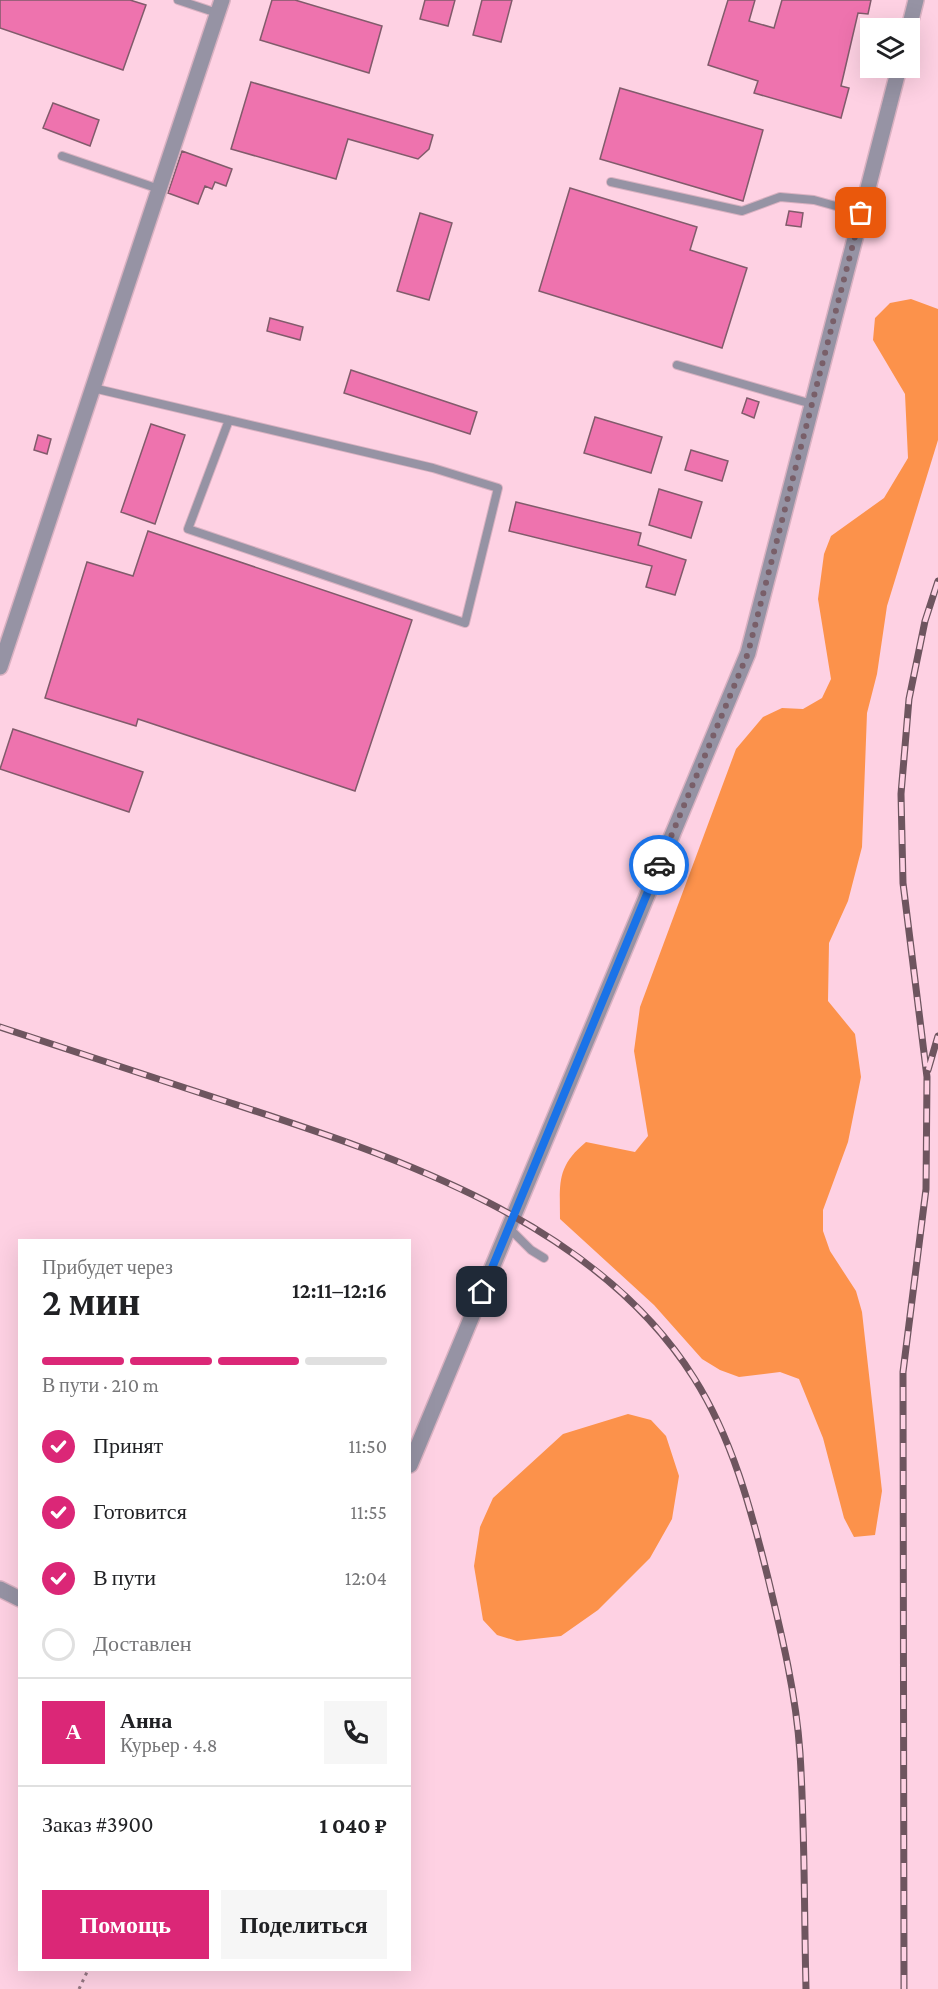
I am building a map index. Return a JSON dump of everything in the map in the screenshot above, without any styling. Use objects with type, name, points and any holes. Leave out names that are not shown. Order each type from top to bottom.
[{"type":"street","points":[[912,18],[916,0]]},
{"type":"street","points":[[0,667],[220,7]]},
{"type":"street","points":[[411,1462],[748,653],[896,78]]},
{"type":"street","points":[[0,1589],[18,1598]]},
{"type":"lane","points":[[178,0],[220,7]]},
{"type":"lane","points":[[62,156],[159,189]]},
{"type":"lane","points":[[611,182],[742,211],[780,197],[814,200],[861,213]]},
{"type":"lane","points":[[677,365],[812,404]]},
{"type":"lane","points":[[93,388],[434,468],[498,488],[465,623],[188,529],[229,420]]},
{"type":"lane","points":[[509,1228],[531,1250],[544,1258]]},
{"type":"path","points":[[79,1989],[88,1971]]},
{"type":"shaded area","points":[[911,299],[938,309],[938,440],[887,606],[877,674],[867,713],[862,847],[848,901],[829,943],[828,1001],[855,1034],[861,1077],[848,1142],[823,1210],[823,1231],[830,1251],[856,1291],[862,1312],[882,1491],[875,1535],[854,1537],[844,1518],[823,1438],[799,1379],[780,1372],[739,1377],[720,1370],[702,1359],[654,1305],[560,1219],[560,1185],[569,1160],[586,1142],[635,1152],[648,1136],[634,1051],[640,1007],[736,749],[763,717],[782,708],[803,709],[822,698],[831,679],[818,599],[824,554],[831,536],[884,498],[908,458],[905,394],[873,340],[875,318],[890,303]]},
{"type":"shaded area","points":[[628,1414],[651,1420],[666,1436],[679,1476],[672,1519],[650,1558],[598,1610],[561,1636],[517,1641],[497,1635],[483,1620],[474,1566],[480,1527],[493,1498],[563,1434]]},
{"type":"building","points":[[0,0],[130,0],[146,5],[123,70],[0,28]]},
{"type":"building","points":[[272,0],[295,0],[382,26],[369,73],[260,40]]},
{"type":"building","points":[[425,0],[455,0],[448,26],[420,19]]},
{"type":"building","points":[[482,0],[512,0],[501,42],[473,35]]},
{"type":"building","points":[[728,0],[755,0],[749,21],[774,28],[782,0],[871,0],[868,14],[858,13],[841,86],[849,88],[841,118],[754,93],[758,81],[708,65]]},
{"type":"building","points":[[251,82],[433,135],[429,149],[418,159],[348,139],[336,179],[231,149]]},
{"type":"building","points":[[620,88],[763,130],[743,201],[600,159]]},
{"type":"building","points":[[53,103],[99,120],[90,146],[43,128]]},
{"type":"building","points":[[182,151],[232,169],[226,186],[215,182],[212,189],[205,186],[198,204],[168,193]]},
{"type":"building","points":[[570,188],[697,227],[690,250],[747,268],[722,348],[539,291]]},
{"type":"building","points":[[789,211],[803,213],[801,227],[786,225]]},
{"type":"building","points":[[420,213],[452,223],[429,300],[397,291]]},
{"type":"building","points":[[270,318],[303,327],[300,340],[267,331]]},
{"type":"building","points":[[351,370],[477,412],[470,434],[344,393]]},
{"type":"building","points":[[747,398],[759,402],[754,418],[742,413]]},
{"type":"building","points":[[595,417],[662,437],[651,473],[584,453]]},
{"type":"building","points":[[151,424],[185,435],[155,524],[121,512]]},
{"type":"building","points":[[38,435],[51,439],[47,454],[34,450]]},
{"type":"building","points":[[691,450],[728,461],[722,481],[685,470]]},
{"type":"building","points":[[659,489],[702,502],[691,538],[649,525]]},
{"type":"building","points":[[516,502],[641,533],[638,545],[686,560],[675,595],[646,587],[652,566],[509,531]]},
{"type":"building","points":[[148,531],[412,620],[355,791],[138,719],[136,726],[45,698],[87,562],[133,576]]},
{"type":"building","points":[[13,729],[143,772],[129,812],[0,769]]},
{"type":"railway","points":[[904,1989],[903,1372],[926,1189],[927,1077],[903,883],[901,794],[909,699],[925,621],[938,581]]},
{"type":"railway","points":[[0,1027],[359,1147],[488,1202],[548,1237],[604,1277],[653,1324],[694,1378],[730,1449],[755,1526],[768,1578],[792,1687],[798,1731],[804,1842],[806,1989]]},
{"type":"railway","points":[[928,1070],[938,1036]]},
{"type":"way so far","points":[[659,865],[748,653],[861,213]]},
{"type":"route","points":[[482,1292],[659,865]]}]
